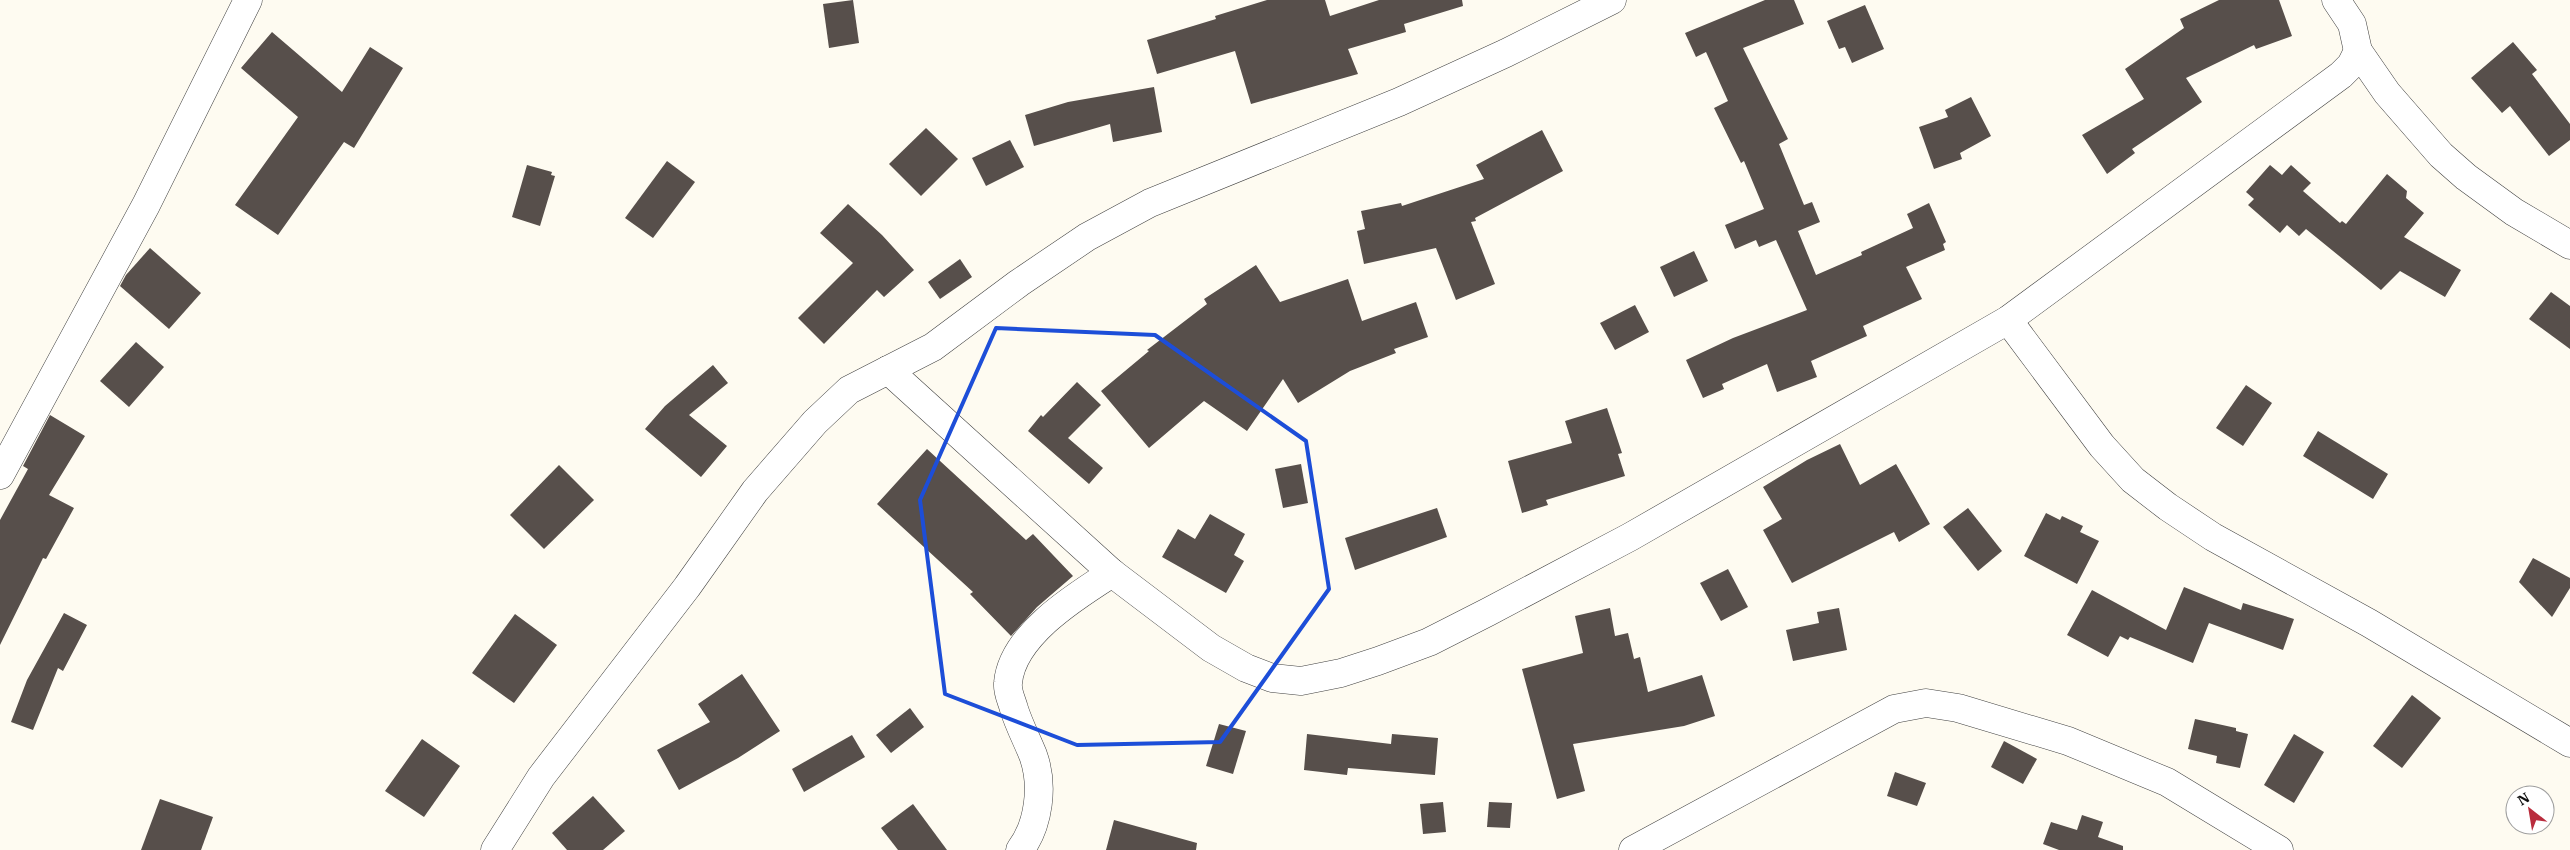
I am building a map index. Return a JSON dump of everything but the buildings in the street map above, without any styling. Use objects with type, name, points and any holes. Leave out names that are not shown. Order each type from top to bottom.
[{"type":"street","points":[[0,475],[146,205],[248,0]]},
{"type":"street","points":[[495,850],[541,777],[687,587],[755,491],[831,405],[849,390],[933,346],[1072,247],[1150,203],[1400,102],[1506,53],[1612,0]]},
{"type":"street","points":[[2336,0],[2352,24],[2358,51],[2387,93],[2441,155],[2514,212],[2570,245]]},
{"type":"street","points":[[888,370],[1112,573],[1212,648],[1246,668],[1272,678],[1301,681],[1341,673],[1378,662],[1429,642],[1630,537],[2008,320],[2341,75],[2351,65],[2358,51]]},
{"type":"street","points":[[2008,320],[2102,446],[2133,480],[2168,508],[2213,537],[2369,623],[2570,743]]},
{"type":"street","points":[[1020,850],[1033,827],[1038,780],[1033,756],[1018,721],[1010,695],[1008,685],[1010,674],[1018,656],[1036,631],[1061,606],[1112,573]]},
{"type":"street","points":[[1633,850],[1894,709],[1926,703],[1958,708],[2077,745],[2167,782],[2279,850]]},
{"type":"highlighted area","points":[[996,328],[1155,335],[1306,441],[1329,589],[1220,742],[1077,745],[945,694],[920,500]]}]
